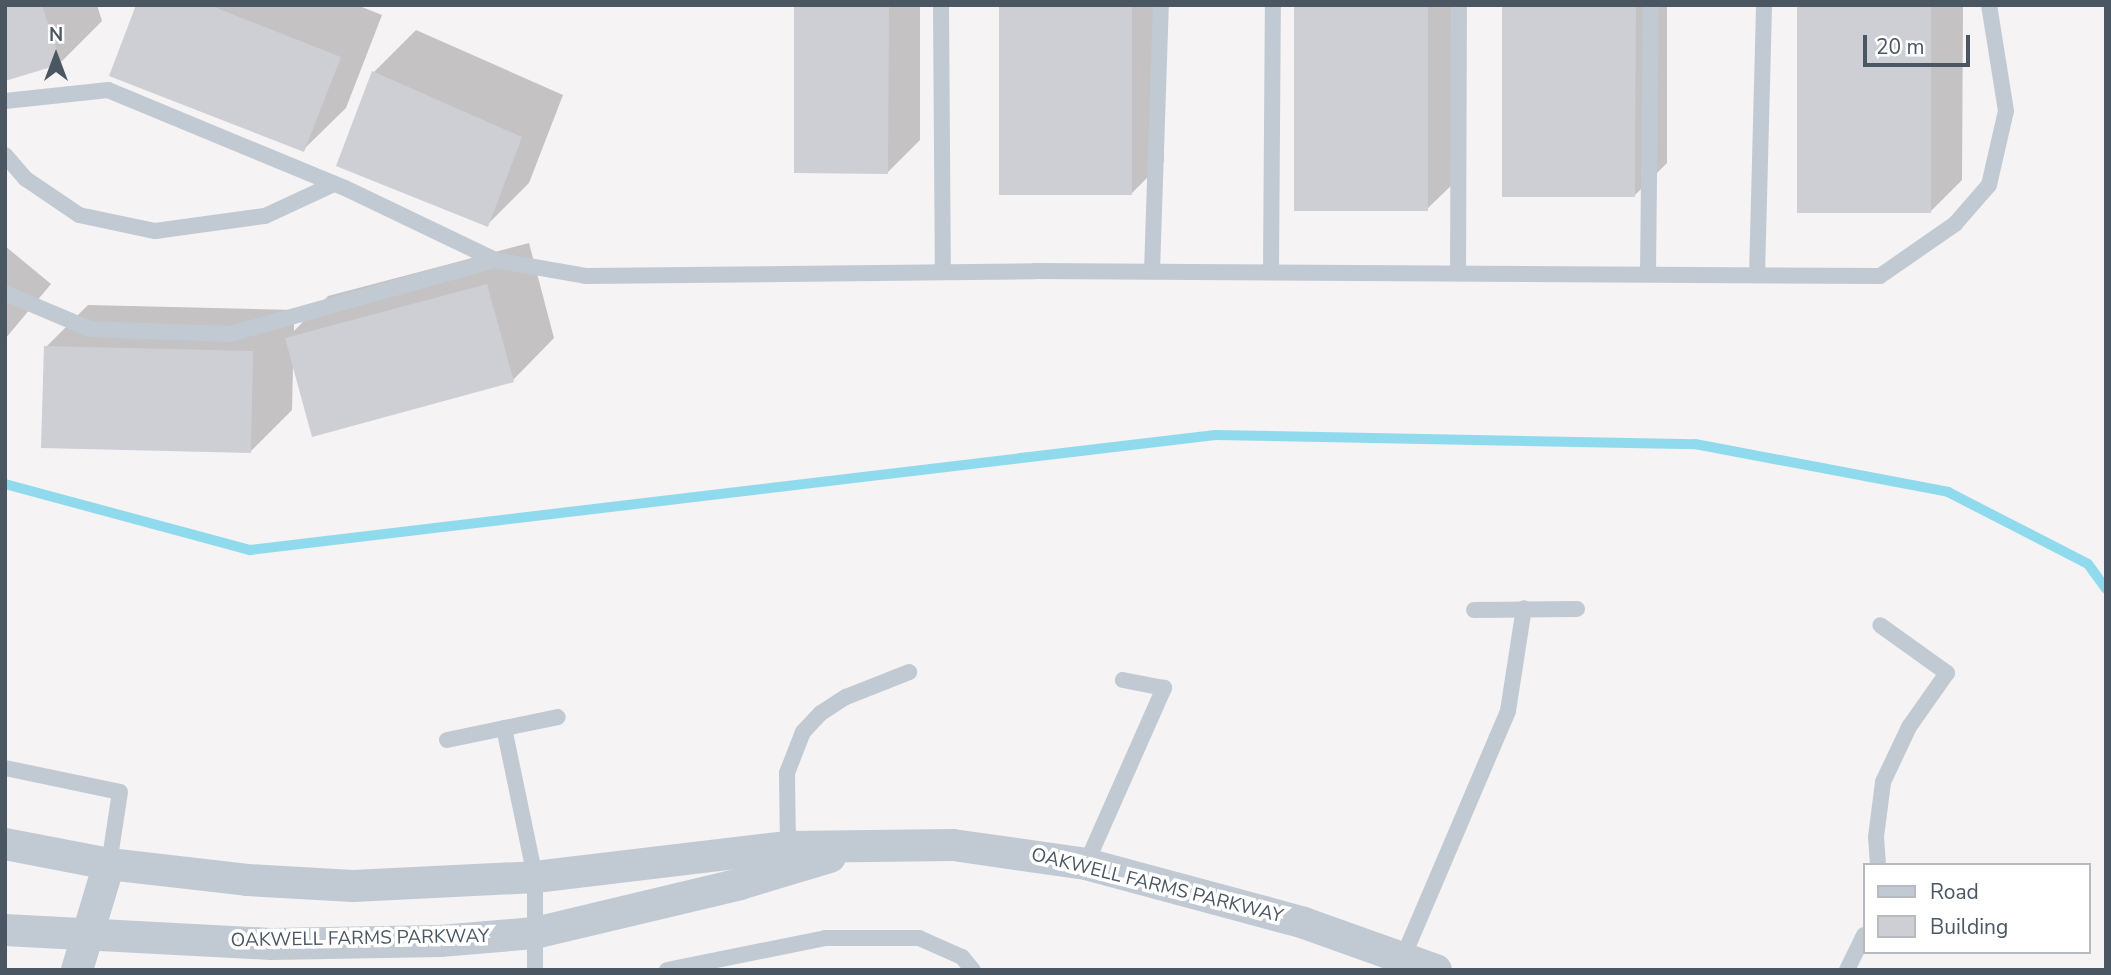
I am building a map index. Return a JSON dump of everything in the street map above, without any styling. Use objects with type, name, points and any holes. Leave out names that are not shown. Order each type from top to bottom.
[{"type":"street","name":"OAKWELL FARMS PARKWAY","points":[[5,844],[109,864],[247,880],[353,886],[535,877],[788,846],[953,845],[1086,864],[1304,923],[1404,955],[1436,970]]},
{"type":"street","name":"OAKWELL FARMS PARKWAY","points":[[5,930],[272,944],[440,941],[535,933],[740,884],[871,844]]},
{"type":"street","points":[[77,970],[109,864]]},
{"type":"lane","points":[[941,5],[943,271]]},
{"type":"lane","points":[[1152,271],[1161,5]]},
{"type":"lane","points":[[1271,272],[1273,5]]},
{"type":"lane","points":[[1458,273],[1459,5]]},
{"type":"lane","points":[[1648,274],[1651,5]]},
{"type":"lane","points":[[1757,275],[1764,5]]},
{"type":"lane","points":[[5,101],[108,90],[334,184],[495,260],[586,276],[1152,271],[1880,276],[1955,223],[1989,186],[2006,111],[1989,5]]},
{"type":"lane","points":[[5,155],[26,179],[79,215],[155,231],[265,216],[334,184]]},
{"type":"lane","points":[[5,293],[90,330],[230,334],[495,260]]},
{"type":"lane","points":[[1404,955],[1508,711],[1524,608]]},
{"type":"lane","points":[[1474,610],[1577,609]]},
{"type":"lane","points":[[1878,863],[1876,837],[1883,782],[1909,727],[1947,673],[1880,625]]},
{"type":"lane","points":[[788,846],[787,773],[803,732],[821,713],[846,697],[909,672]]},
{"type":"lane","points":[[1086,864],[1164,688],[1122,680]]},
{"type":"lane","points":[[447,740],[558,717]]},
{"type":"lane","points":[[504,727],[535,877],[535,970]]},
{"type":"lane","points":[[5,768],[120,792],[109,864]]},
{"type":"lane","points":[[667,970],[826,937],[919,938],[962,957],[973,970]]},
{"type":"lane","points":[[1847,970],[1862,939]]},
{"type":"building","points":[[5,5],[42,5],[61,64],[5,81]]},
{"type":"building","points":[[136,5],[209,5],[341,57],[304,152],[109,76]]},
{"type":"building","points":[[794,5],[889,5],[888,174],[794,173]]},
{"type":"building","points":[[999,5],[1132,5],[1132,195],[999,195]]},
{"type":"building","points":[[1294,5],[1428,5],[1428,211],[1294,211]]},
{"type":"building","points":[[1502,5],[1636,5],[1635,197],[1502,197]]},
{"type":"building","points":[[1797,5],[1931,5],[1931,213],[1797,213]]},
{"type":"building","points":[[372,71],[522,137],[488,227],[336,166]]},
{"type":"building","points":[[487,284],[514,382],[312,437],[285,338]]},
{"type":"building","points":[[44,346],[253,351],[251,453],[41,448]]},
{"type":"waterway","points":[[5,484],[250,550],[1215,435],[1695,444],[1948,492],[2088,564],[2106,589]]}]
